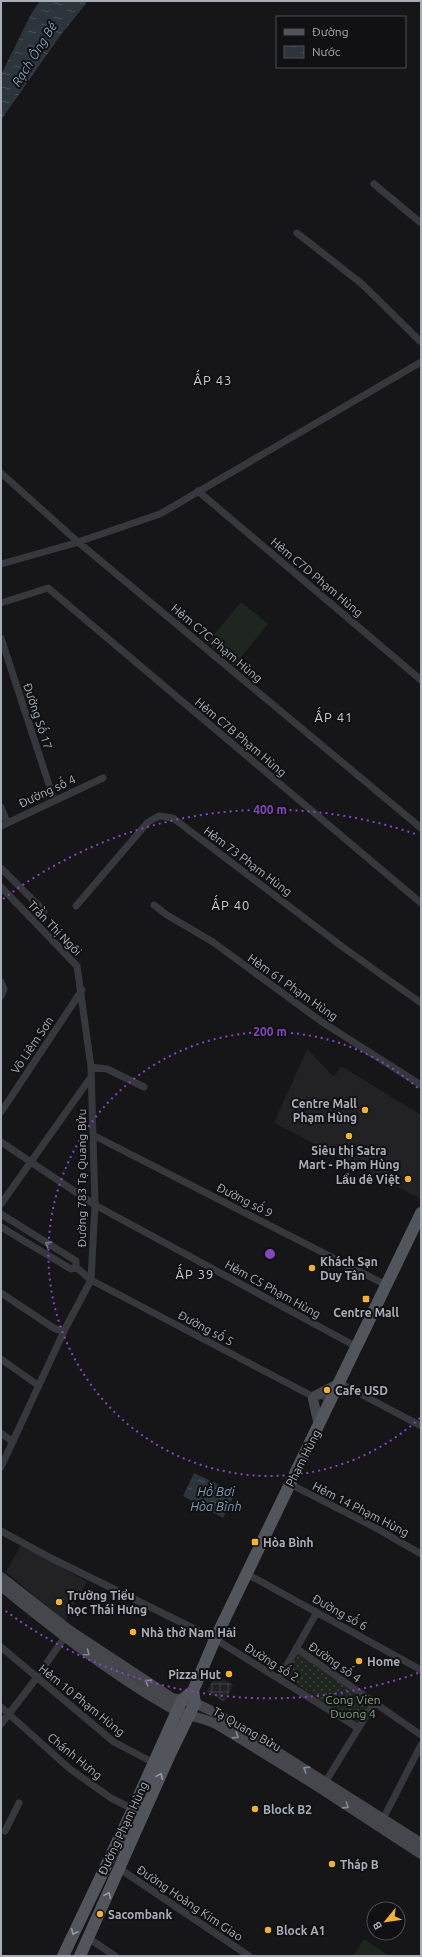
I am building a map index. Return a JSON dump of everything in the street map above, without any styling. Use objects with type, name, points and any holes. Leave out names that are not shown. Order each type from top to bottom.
[{"type":"main road","name":"Phạm Hùng","points":[[183,1709],[215,1639],[248,1574],[421,1213]]},
{"type":"main road","points":[[319,1426],[313,1397],[340,1383]]},
{"type":"main road","name":"Tạ Quang Bửu","points":[[1,1576],[67,1634]]},
{"type":"main road","name":"Tạ Quang Bửu","points":[[1,1586],[136,1687],[218,1725],[383,1819],[421,1843]]},
{"type":"main road","points":[[183,1709],[195,1703],[192,1691]]},
{"type":"main road","name":"Tạ Quang Bửu","points":[[195,1703],[216,1713],[323,1785],[421,1854]]},
{"type":"main road","name":"Đường Phạm Hùng","points":[[63,1956],[154,1763],[183,1709]]},
{"type":"main road","name":"Đường Phạm Hùng","points":[[80,1956],[120,1869],[183,1709]]},
{"type":"street","points":[[374,184],[421,223]]},
{"type":"street","points":[[297,233],[362,284],[421,342]]},
{"type":"street","points":[[1,564],[78,542],[160,514],[421,362]]},
{"type":"street","name":"Hẻm C7C Phạm Hùng","points":[[1,473],[78,542],[421,828]]},
{"type":"street","name":"Hẻm C7D Phạm Hùng","points":[[198,491],[421,680]]},
{"type":"street","name":"Hẻm C7B Phạm Hùng","points":[[1,603],[48,588],[421,903]]},
{"type":"street","name":"Đường Số 17","points":[[1,638],[54,800]]},
{"type":"street","name":"Đường số 4","points":[[4,824],[103,778]]},
{"type":"street","points":[[1,807],[4,824]]},
{"type":"street","name":"Hẻm 73 Phạm Hùng","points":[[76,906],[148,822],[159,816],[173,818],[344,948],[421,1003]]},
{"type":"street","name":"Trần Thị Ngôi","points":[[1,868],[44,911]]},
{"type":"street","name":"Trần Thị Ngôi","points":[[1,887],[77,966],[82,990]]},
{"type":"street","name":"Hẻm 61 Phạm Hùng","points":[[154,905],[167,915],[213,942],[322,1022],[421,1085]]},
{"type":"street","points":[[1,982],[4,989],[1,996]]},
{"type":"street","name":"Đường 783 Tạ Quang Bửu","points":[[1,1467],[66,1329],[91,1280],[95,1204],[91,1067],[86,1042],[82,990]]},
{"type":"street","name":"Võ Liêm Sơn","points":[[1,1112],[82,990]]},
{"type":"street","points":[[91,1067],[107,1069],[144,1087]]},
{"type":"street","points":[[1,1204],[91,1077]]},
{"type":"street","name":"Đường số 9","points":[[93,1135],[386,1286]]},
{"type":"street","name":"Hẻm C5 Phạm Hùng","points":[[1,1142],[95,1204],[356,1347]]},
{"type":"street","name":"Đường số 5","points":[[1,1214],[76,1261],[76,1267],[91,1280],[313,1397],[316,1403],[329,1404]]},
{"type":"street","points":[[1,1227],[71,1269],[76,1267]]},
{"type":"street","points":[[1,1293],[52,1327],[58,1330],[66,1329]]},
{"type":"street","points":[[1,1359],[39,1386]]},
{"type":"street","points":[[340,1383],[421,1426]]},
{"type":"street","points":[[1,1433],[13,1442]]},
{"type":"street","name":"Hẻm 14 Phạm Hùng","points":[[290,1484],[376,1528],[421,1554]]},
{"type":"street","name":"Đường số 2","points":[[1,1531],[51,1558],[215,1639],[358,1728]]},
{"type":"street","name":"Đường số 6","points":[[248,1574],[421,1670]]},
{"type":"street","points":[[279,1678],[318,1612]]},
{"type":"street","points":[[1,1724],[37,1677],[67,1634]]},
{"type":"street","name":"Hẻm 10 Phạm Hùng","points":[[1,1647],[114,1742],[154,1763]]},
{"type":"street","name":"Đường số 4","points":[[296,1648],[421,1736]]},
{"type":"street","points":[[323,1785],[374,1702]]},
{"type":"street","name":"Chánh Hưng","points":[[1,1707],[70,1769],[111,1798],[133,1809]]},
{"type":"street","points":[[383,1819],[421,1745]]},
{"type":"street","points":[[5,1831],[19,1803]]},
{"type":"street","name":"Đường Hoàng Kim Giao","points":[[120,1869],[249,1956]]},
{"type":"street","points":[[88,1938],[115,1956]]},
{"type":"shaded area","points":[[307,1049],[334,1077],[341,1066],[421,1115],[421,1199],[274,1123]]},
{"type":"shaded area","name":"Trường Tiểu học Thái Hưng","points":[[22,1543],[87,1582],[65,1621],[6,1572]]},
{"type":"shaded area","points":[[216,1675],[233,1685],[224,1702],[207,1691]]},
{"type":"green space","points":[[241,602],[268,624],[234,666],[207,643]]},
{"type":"green space","name":"Cong Vien Duong 4","points":[[295,1651],[372,1702],[359,1726],[283,1675]]},
{"type":"green space","points":[[364,1939],[389,1956],[353,1956]]},
{"type":"water","name":"Rạch Ông Bé","points":[[40,1],[88,1],[60,36],[1,120],[1,75],[31,14]]},
{"type":"water","name":"Hồ Bơi Hòa Bình","points":[[194,1473],[235,1493],[223,1518],[183,1496]]},
{"type":"place","name":"Centre Mall Phạm Hùng","points":[[365,1110]]},
{"type":"place","name":"Siêu thị Satra Mart - Phạm Hùng","points":[[349,1136]]},
{"type":"place","name":"Lẩu dê Việt","points":[[408,1179]]},
{"type":"place","name":"Khách Sạn Duy Tân","points":[[312,1268]]},
{"type":"place","name":"Centre Mall","points":[[366,1299]]},
{"type":"place","name":"Cafe USD","points":[[327,1390]]},
{"type":"place","name":"Hòa Bình","points":[[255,1542]]},
{"type":"place","name":"Trường Tiểu học Thái Hưng","points":[[59,1602]]},
{"type":"place","name":"Nhà thờ Nam Hải","points":[[133,1632]]},
{"type":"place","name":"Home","points":[[359,1661]]},
{"type":"place","name":"Pizza Hut","points":[[229,1674]]},
{"type":"place","name":"Block B2","points":[[255,1809]]},
{"type":"place","name":"Tháp B","points":[[332,1864]]},
{"type":"place","name":"Sacombank","points":[[100,1914]]},
{"type":"place","name":"Block A1","points":[[268,1930]]},
{"type":"district","name":"ẤP 43","points":[[213,380]]},
{"type":"district","name":"ẤP 41","points":[[334,717]]},
{"type":"district","name":"ẤP 40","points":[[231,905]]},
{"type":"district","name":"ẤP 39","points":[[195,1274]]}]
